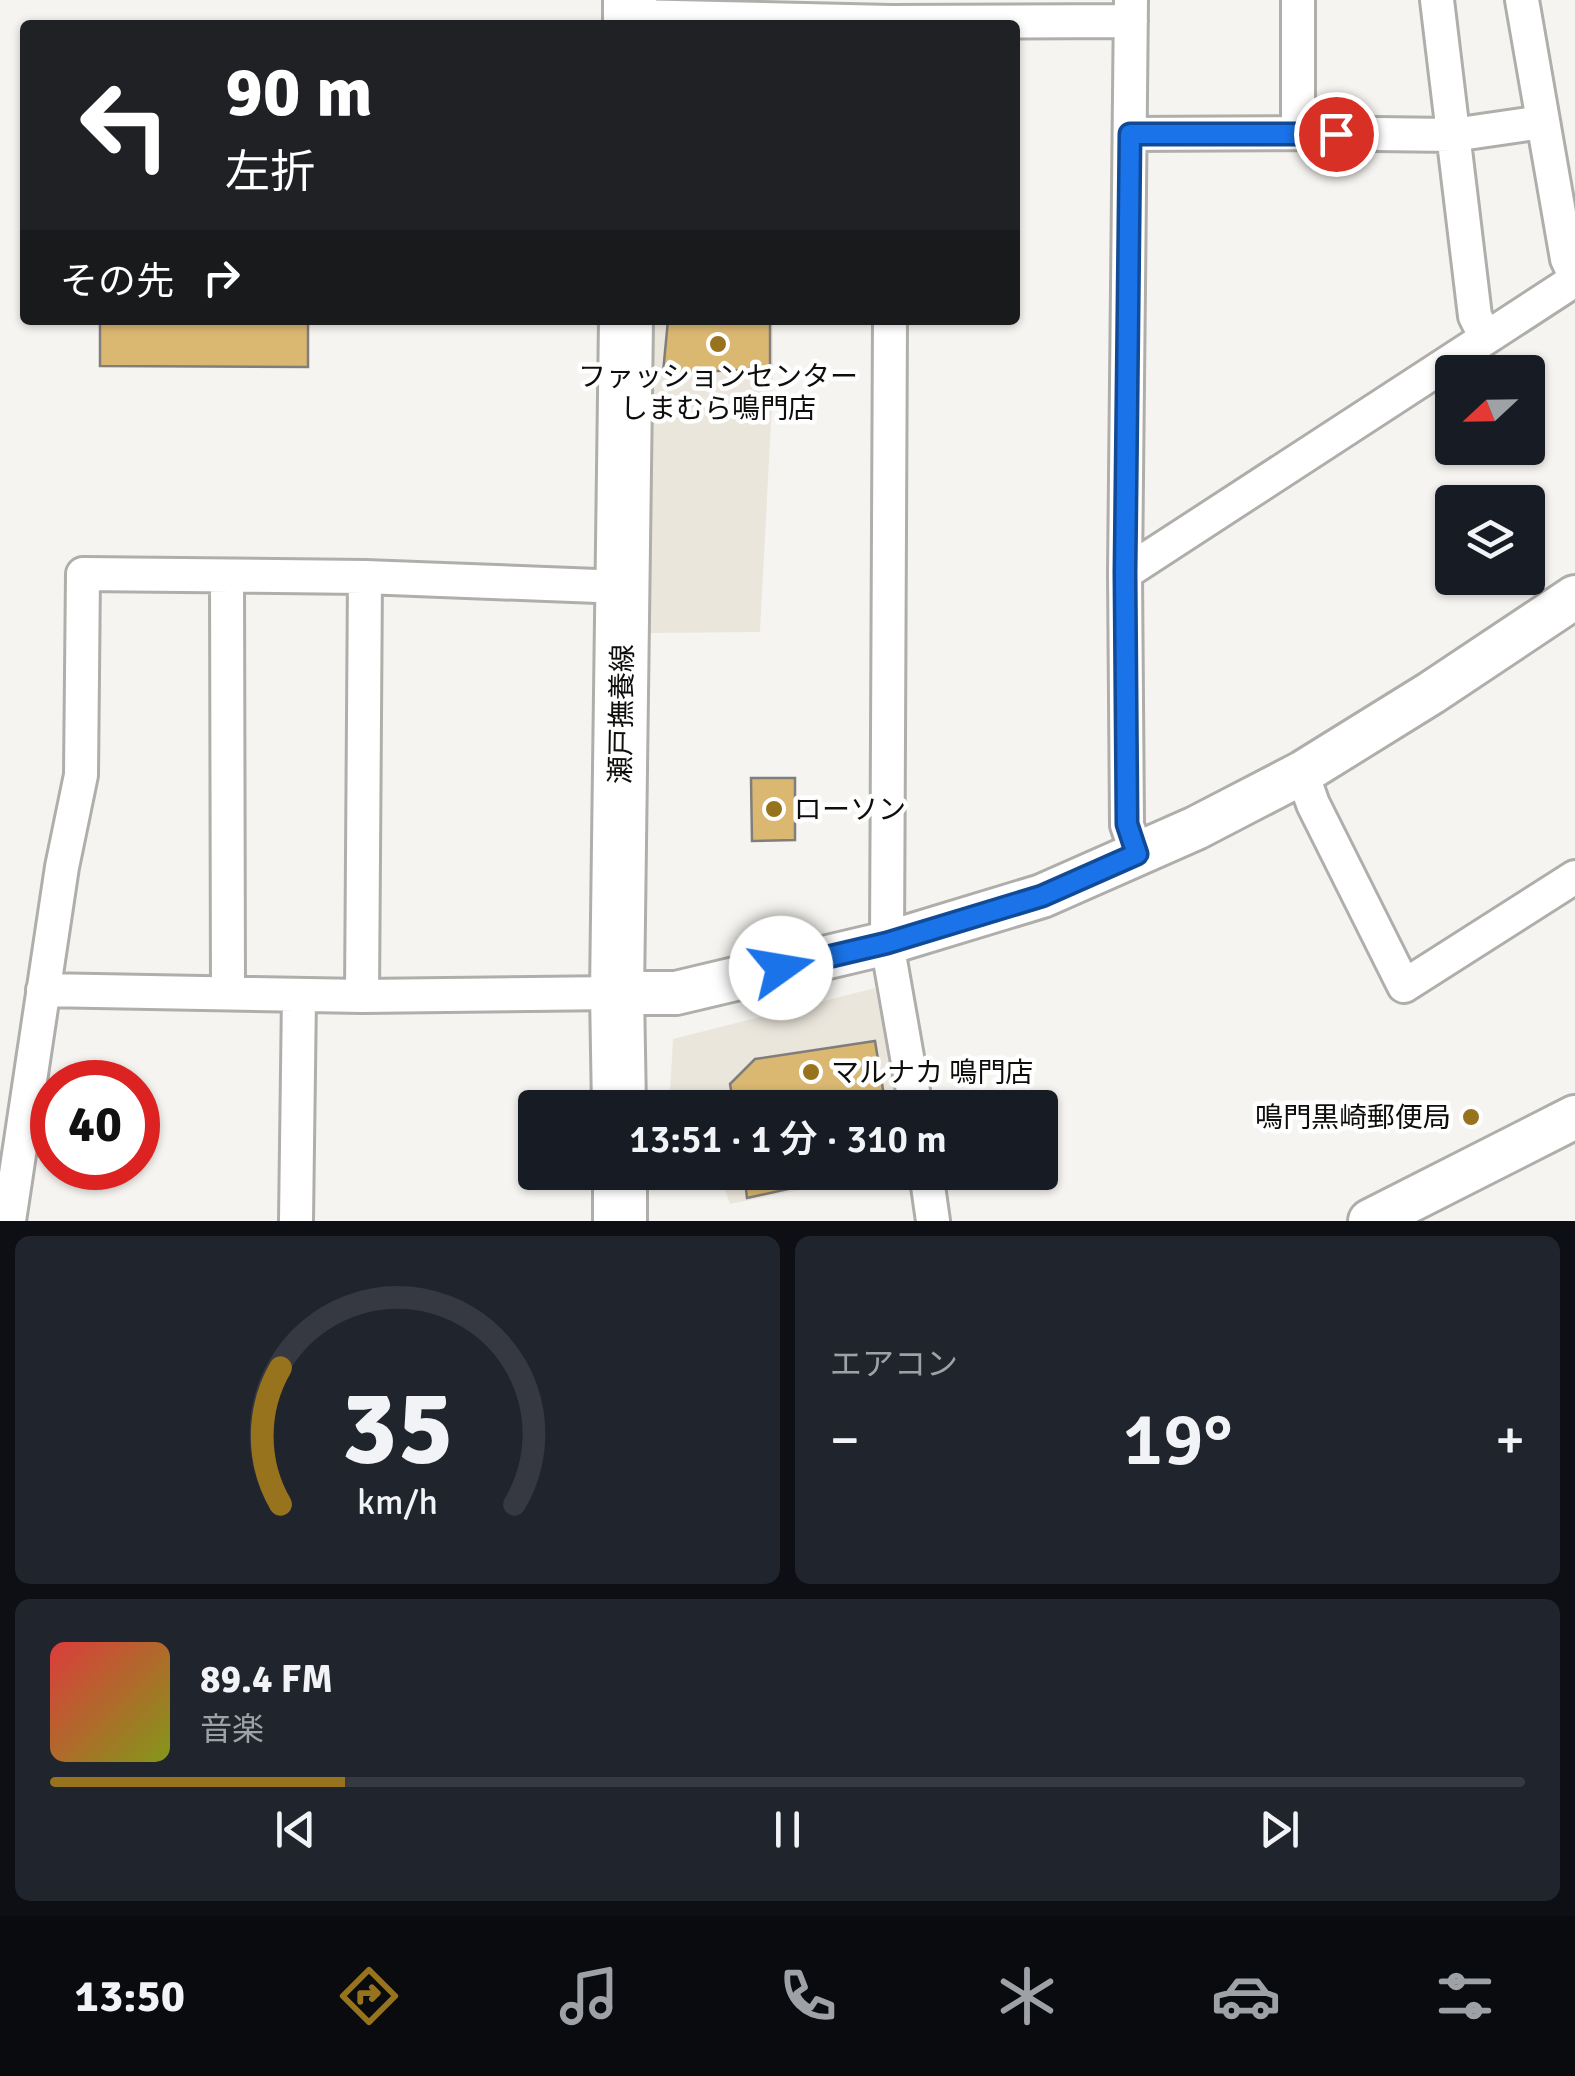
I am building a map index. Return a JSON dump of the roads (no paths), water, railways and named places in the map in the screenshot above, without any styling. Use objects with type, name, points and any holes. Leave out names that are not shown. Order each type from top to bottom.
[{"type":"main road","name":"瀬戸撫養線","points":[[619,1090],[626,325]]},
{"type":"main road","points":[[620,1190],[620,1221]]},
{"type":"street","points":[[1298,0],[1298,133]]},
{"type":"street","points":[[1437,0],[1475,316],[1485,336]]},
{"type":"street","points":[[1125,573],[1575,278],[1567,259],[1522,0]]},
{"type":"street","points":[[965,20],[1131,11],[1125,573],[1127,824],[1137,854]]},
{"type":"street","points":[[630,14],[787,20]]},
{"type":"street","points":[[1130,134],[1453,135],[1542,122]]},
{"type":"street","points":[[890,325],[887,943],[913,1090]]},
{"type":"street","points":[[9,1221],[62,867],[81,775],[83,574],[365,577],[623,587]]},
{"type":"street","points":[[227,576],[228,994]]},
{"type":"street","points":[[362,996],[365,577]]},
{"type":"street","points":[[43,990],[362,996],[676,993],[887,943],[1042,896],[1302,773],[1575,597]]},
{"type":"street","points":[[1302,773],[1404,986],[1575,877]]},
{"type":"street","points":[[296,1221],[299,995]]},
{"type":"street","points":[[1370,1221],[1575,1117]]},
{"type":"street","points":[[929,1190],[933,1221]]},
{"type":"place","name":"ファッションセンター しまむら鳴門店","points":[[718,344]]},
{"type":"place","name":"ローソン","points":[[774,809]]},
{"type":"place","name":"マルナカ 鳴門店","points":[[811,1072]]},
{"type":"place","name":"鳴門黒崎郵便局","points":[[1471,1117]]}]
